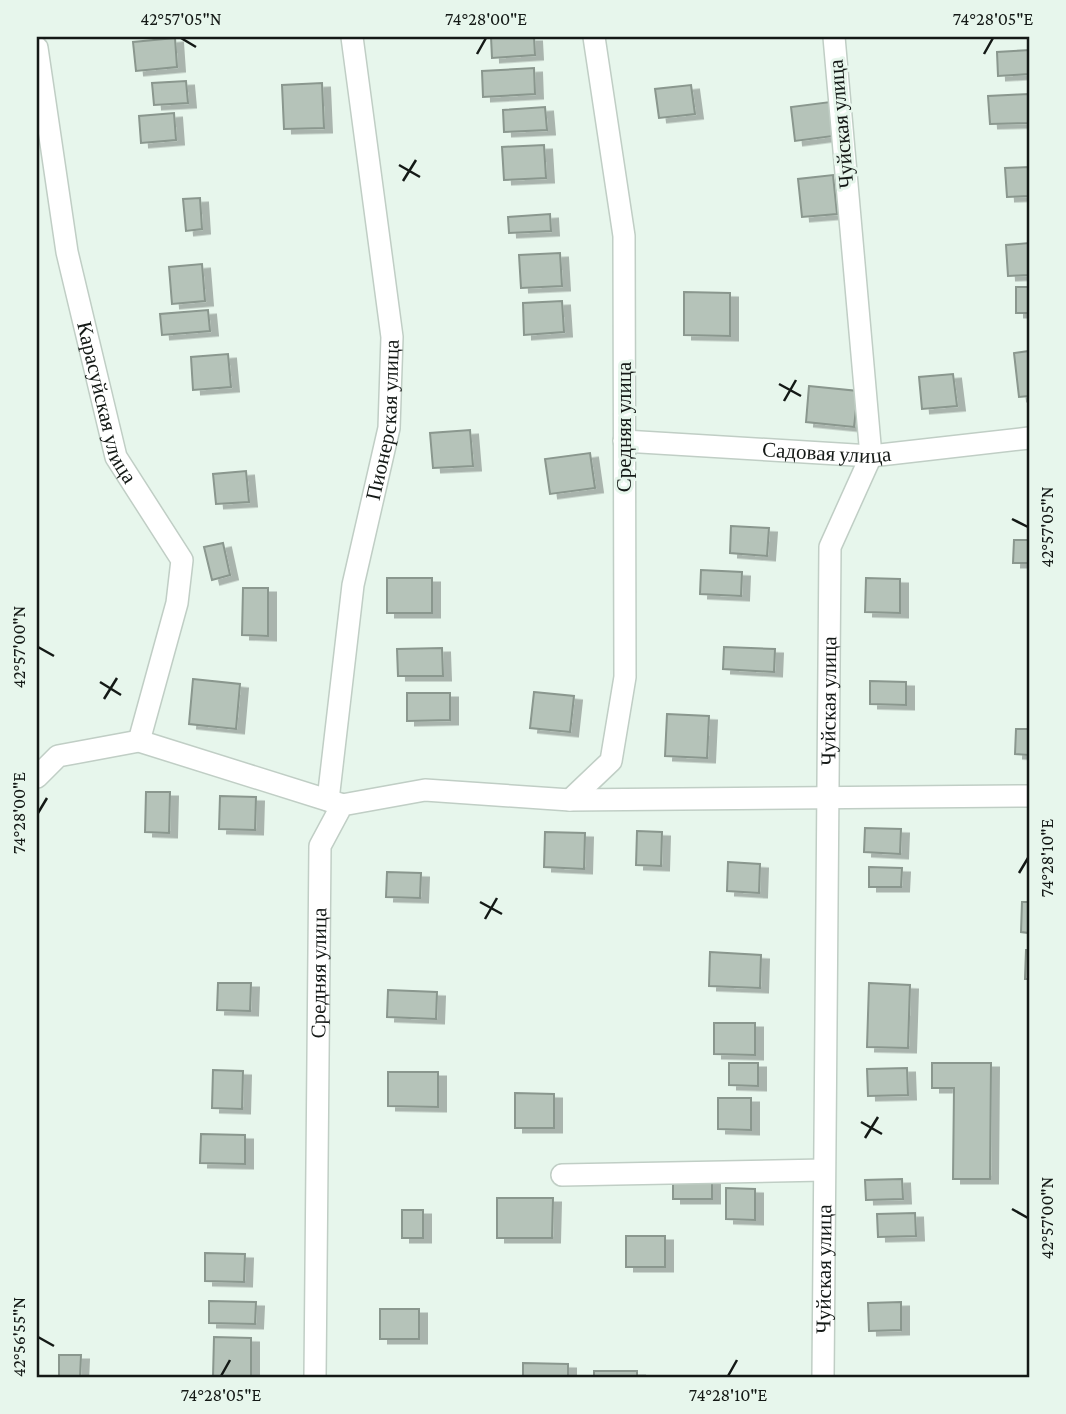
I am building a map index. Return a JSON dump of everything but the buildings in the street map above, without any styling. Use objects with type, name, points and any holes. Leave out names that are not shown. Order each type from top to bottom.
[{"type":"street","name":"Пионерская улица","points":[[335,802],[353,585],[389,428],[392,337],[352,37]]},
{"type":"street","name":"Средняя улица","points":[[569,800],[611,761],[625,677],[624,236],[594,37]]},
{"type":"street","name":"Чуйская улица","points":[[823,1377],[830,547],[871,456],[834,37]]},
{"type":"street","name":"Карасуйская улица","points":[[37,48],[67,252],[116,457],[182,560],[177,603],[139,741]]},
{"type":"street","name":"Садовая улица","points":[[624,441],[871,456],[1029,438]]},
{"type":"street","points":[[37,777],[58,756],[139,741],[335,802],[425,790],[569,800],[1029,796]]},
{"type":"street","name":"Средняя улица","points":[[314,1377],[320,846],[335,802]]},
{"type":"street","points":[[562,1175],[824,1170]]}]
